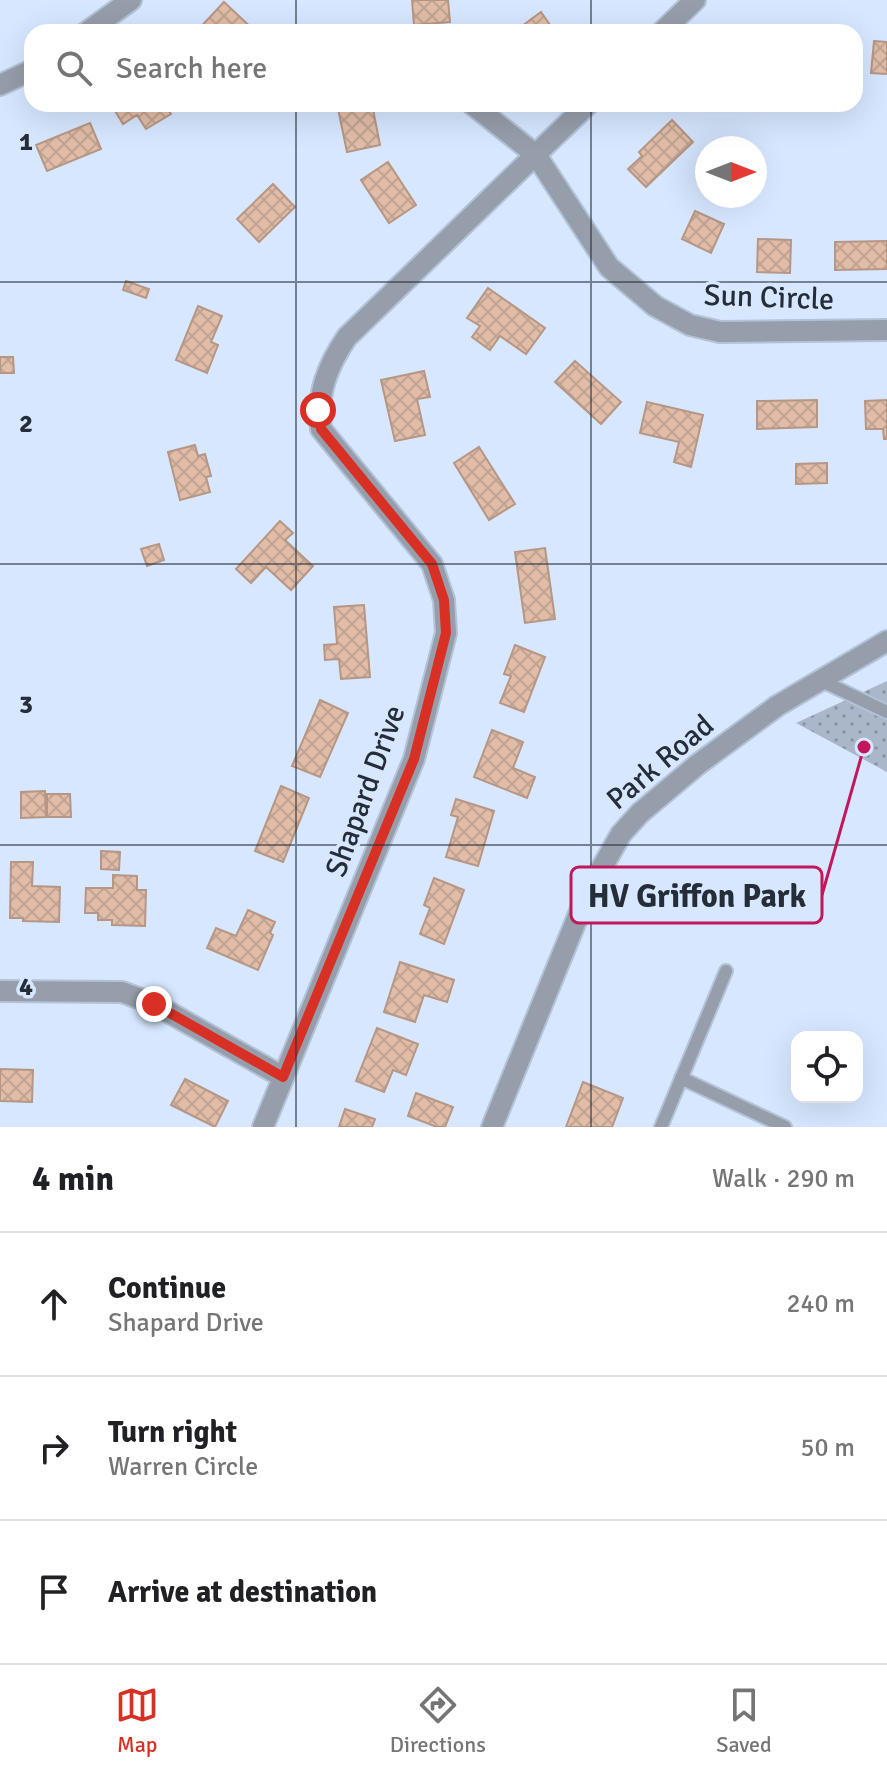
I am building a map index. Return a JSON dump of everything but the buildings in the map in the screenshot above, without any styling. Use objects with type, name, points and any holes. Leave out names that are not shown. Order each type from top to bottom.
[{"type":"street","points":[[98,24],[131,0]]},
{"type":"street","points":[[670,24],[695,0]]},
{"type":"street","points":[[0,85],[24,74]]},
{"type":"street","name":"Sun Circle","points":[[482,112],[536,155],[609,267],[655,306],[690,325],[720,332],[887,330]]},
{"type":"street","points":[[536,155],[580,112]]},
{"type":"street","name":"Shapard Drive","points":[[263,1127],[414,759],[446,633],[444,600],[432,564],[321,429],[318,410],[322,391],[331,362],[347,337],[536,155]]},
{"type":"street","name":"Park Road","points":[[492,1127],[587,894],[621,834],[640,813],[697,765],[777,706],[887,641]]},
{"type":"street","points":[[0,991],[122,992],[154,1004],[283,1077]]},
{"type":"lane","points":[[822,681],[887,712]]},
{"type":"lane","points":[[661,1127],[726,971]]},
{"type":"lane","points":[[681,1078],[785,1127]]},
{"type":"shaded area","points":[[887,681],[887,772],[796,723]]},
{"type":"place","name":"HV Griffon Park","points":[[864,747]]},
{"type":"route","points":[[154,1004],[283,1077],[414,759],[446,633],[444,600],[432,564],[321,429],[318,410]]}]
